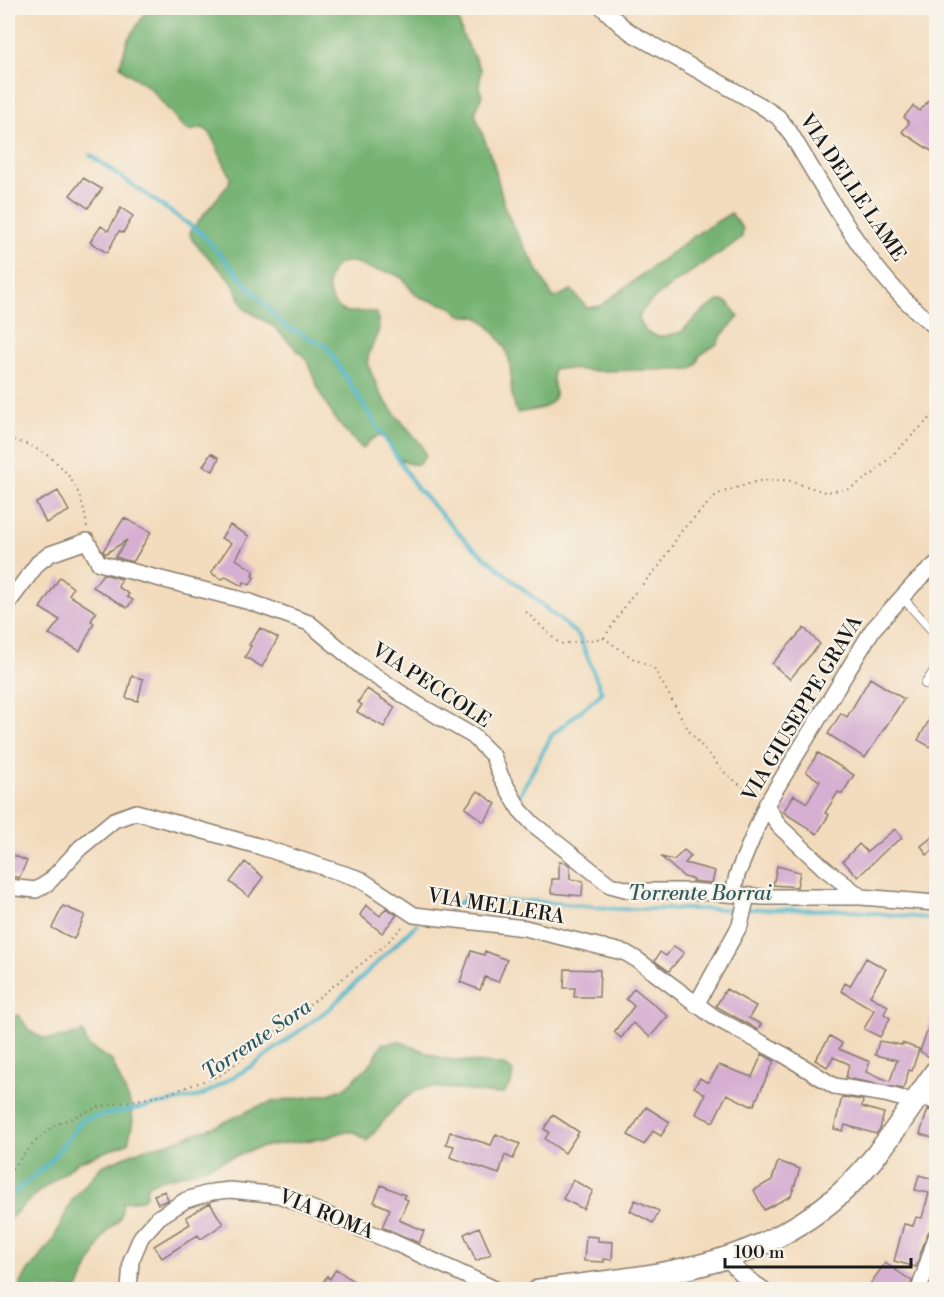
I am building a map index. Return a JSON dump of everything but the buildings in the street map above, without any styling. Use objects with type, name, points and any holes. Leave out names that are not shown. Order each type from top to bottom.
[{"type":"main road","points":[[539,1290],[699,1267],[728,1259],[796,1227],[835,1198],[878,1153],[922,1100],[936,1071]]},
{"type":"street","name":"VIA DELLE LAME","points":[[603,8],[633,34],[778,117],[858,242],[884,276],[936,327]]},
{"type":"street","points":[[8,603],[38,563],[50,554],[87,541]]},
{"type":"street","name":"VIA PECCOLE","points":[[87,541],[99,562],[250,602],[309,623],[363,668],[417,704],[473,736],[493,756],[501,777],[520,810],[533,824],[610,885],[633,891],[742,898],[861,897],[936,903]]},
{"type":"street","name":"VIA GIUSEPPE GRAVA","points":[[696,1005],[740,925],[742,898],[737,874],[766,805],[873,629],[936,564]]},
{"type":"street","points":[[766,805],[779,826],[824,868],[861,897]]},
{"type":"street","name":"VIA MELLERA","points":[[8,886],[36,890],[49,882],[80,848],[114,820],[136,812],[258,846],[360,879],[414,915],[525,928],[626,953],[696,1005],[834,1086],[904,1099],[922,1100]]},
{"type":"street","name":"VIA ROMA","points":[[129,1290],[131,1261],[134,1252],[141,1236],[159,1217],[186,1200],[212,1192],[250,1190],[279,1195],[498,1290]]},
{"type":"street","points":[[919,1290],[936,1237]]},
{"type":"street","points":[[728,1259],[741,1273],[762,1289]]},
{"type":"lane","points":[[902,597],[936,635]]},
{"type":"lane","points":[[925,684],[936,668]]},
{"type":"path","points":[[604,638],[631,597],[660,566],[682,530],[717,494],[758,481],[787,480],[825,492],[849,489],[873,474],[936,412]]},
{"type":"path","points":[[8,439],[20,442],[48,456],[66,470],[76,486],[85,509],[87,541]]},
{"type":"path","points":[[526,612],[560,644],[604,638],[634,659],[654,668],[689,731],[724,772],[766,805]]},
{"type":"path","points":[[8,1173],[36,1141],[53,1126],[99,1107],[164,1095],[220,1075],[385,945],[414,915]]},
{"type":"green space","points":[[149,8],[455,8],[463,36],[481,70],[479,88],[482,95],[475,114],[494,165],[505,208],[553,297],[571,290],[587,308],[600,306],[698,233],[731,213],[743,229],[742,237],[654,299],[639,319],[646,332],[666,336],[681,332],[703,311],[719,301],[728,303],[739,317],[722,335],[717,344],[700,355],[696,365],[691,369],[594,371],[554,368],[555,392],[551,402],[541,408],[517,413],[512,396],[509,360],[502,343],[484,321],[477,317],[461,315],[449,306],[418,296],[403,279],[394,274],[370,269],[354,262],[343,263],[331,273],[329,289],[331,297],[335,305],[346,312],[377,313],[379,330],[367,363],[381,395],[421,444],[426,456],[419,464],[407,463],[398,456],[383,437],[378,436],[369,441],[363,449],[337,422],[321,395],[306,359],[273,326],[245,309],[232,282],[190,235],[191,230],[229,184],[230,177],[210,133],[203,128],[189,131],[184,128],[149,87],[126,72],[120,65],[128,39]]},
{"type":"green space","points":[[18,1015],[35,1035],[48,1039],[83,1032],[88,1046],[112,1061],[130,1103],[133,1121],[128,1143],[78,1162],[36,1194],[8,1220],[8,1018]]},
{"type":"green space","points":[[398,1041],[444,1059],[504,1065],[513,1072],[511,1084],[503,1094],[436,1088],[420,1089],[398,1105],[367,1141],[355,1132],[342,1132],[327,1138],[272,1145],[154,1182],[147,1186],[146,1196],[142,1200],[123,1202],[119,1220],[103,1237],[78,1289],[18,1289],[26,1274],[52,1242],[72,1200],[102,1166],[146,1148],[166,1144],[216,1126],[272,1102],[329,1094],[345,1088],[373,1061],[382,1044]]},
{"type":"waterway","points":[[90,155],[201,233],[283,325],[326,346],[416,487],[466,541],[579,636],[602,693],[552,735],[518,798]]},
{"type":"waterway","name":"Torrente Borrai","points":[[452,907],[463,901],[467,894]]},
{"type":"waterway","name":"Torrente Borrai","points":[[463,901],[533,901],[617,909],[741,909]]},
{"type":"waterway","name":"Torrente Borrai","points":[[749,909],[842,910],[936,919]]},
{"type":"waterway","name":"Torrente Sora","points":[[8,1198],[49,1163],[83,1119],[201,1096],[252,1066],[330,1008],[417,924]]}]
